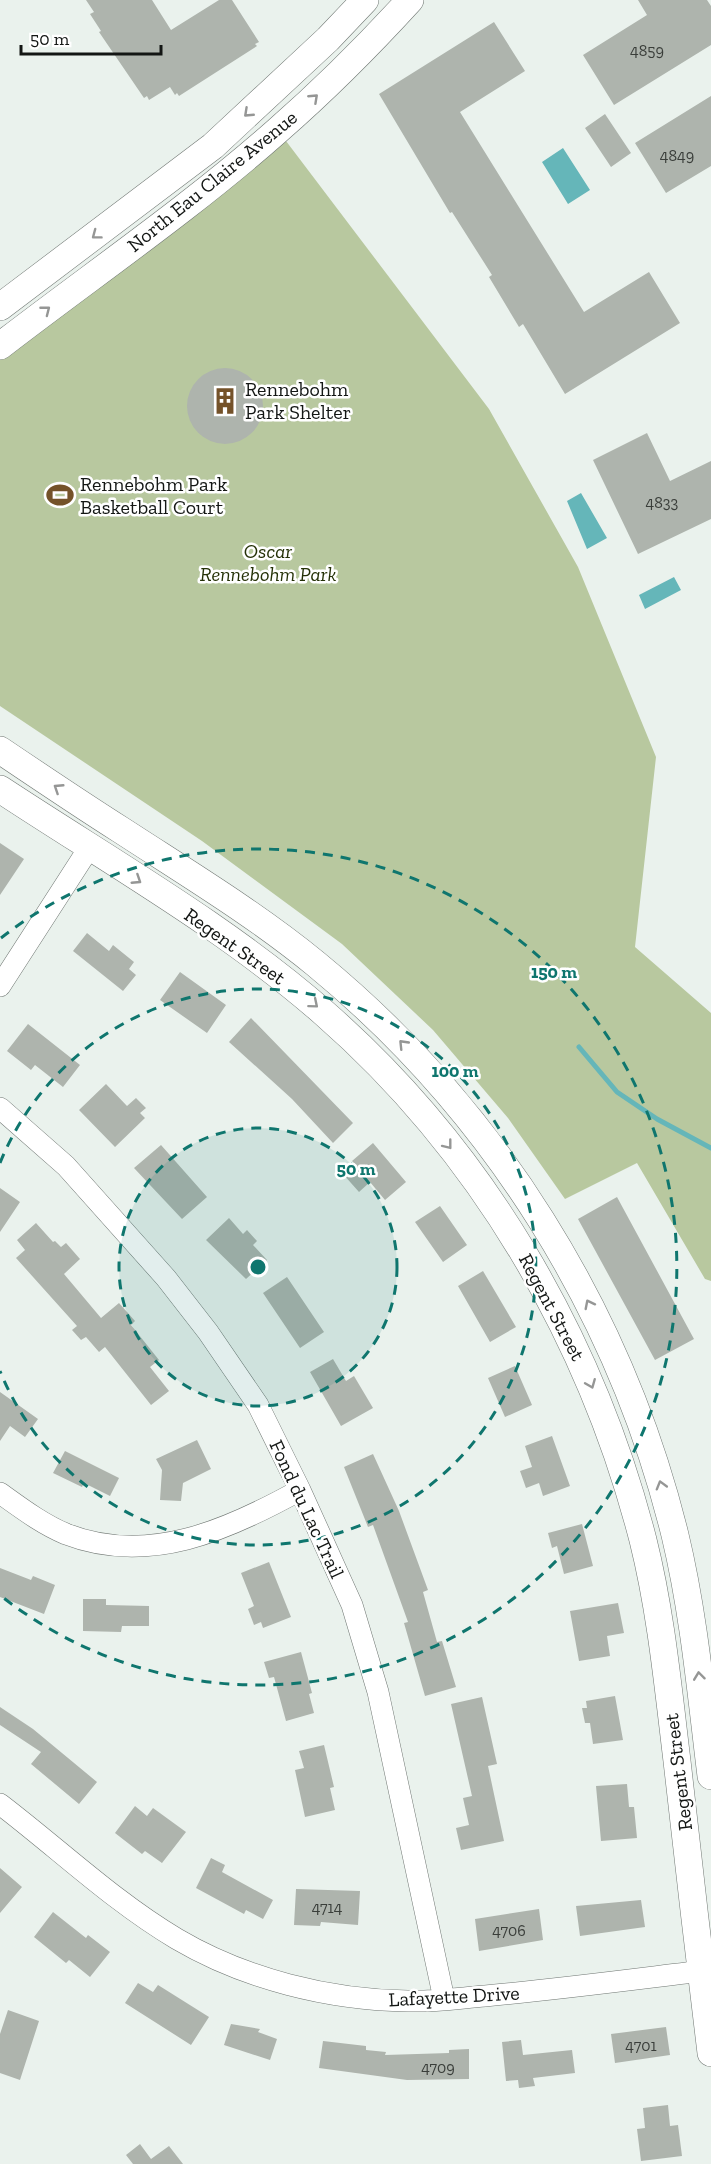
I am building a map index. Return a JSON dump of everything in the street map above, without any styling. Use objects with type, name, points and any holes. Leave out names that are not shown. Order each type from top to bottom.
[{"type":"street","name":"North Eau Claire Avenue","points":[[0,307],[213,146],[328,39],[366,0]]},
{"type":"street","name":"North Eau Claire Avenue","points":[[0,346],[155,229],[276,132],[355,59],[410,0]]},
{"type":"street","name":"Regent Street","points":[[0,750],[265,924],[349,992],[422,1065],[470,1118],[538,1214],[602,1330],[647,1438],[675,1536],[693,1629],[711,1776]]},
{"type":"street","name":"Regent Street","points":[[0,789],[247,952],[301,993],[359,1046],[407,1095],[471,1175],[523,1251],[550,1296],[581,1360],[610,1431],[643,1541],[662,1636],[706,1970],[711,2053]]},
{"type":"street","points":[[0,986],[106,821]]},
{"type":"street","name":"Fond du Lac Trail","points":[[0,1108],[66,1166],[194,1314],[258,1406],[300,1490],[352,1605],[378,1692],[444,1999]]},
{"type":"street","points":[[0,1493],[50,1526],[68,1534],[98,1543],[134,1548],[194,1540],[269,1508],[300,1490]]},
{"type":"street","name":"Lafayette Drive","points":[[0,1804],[135,1912],[196,1949],[229,1964],[299,1988],[332,1995],[410,2001],[531,1992],[706,1970]]},
{"type":"green space","name":"Oscar Rennebohm Park","points":[[286,141],[489,409],[578,567],[656,757],[635,947],[711,1013],[711,1281],[705,1279],[637,1163],[565,1199],[508,1118],[433,1030],[342,944],[202,841],[0,706],[0,356]]},
{"type":"water","points":[[563,148],[590,190],[568,204],[542,162]]},
{"type":"water","points":[[581,493],[607,538],[587,549],[567,501]]},
{"type":"water","points":[[674,577],[681,590],[645,609],[639,595]]},
{"type":"building","points":[[86,0],[152,0],[171,30],[219,0],[232,0],[259,42],[255,44],[257,46],[179,96],[177,93],[175,95],[170,87],[149,100],[147,96],[144,98],[99,32],[101,31],[90,14],[94,12]]},
{"type":"building","points":[[638,0],[707,0],[711,6],[711,45],[614,105],[583,55],[647,15]]},
{"type":"building","points":[[494,22],[525,71],[460,112],[584,312],[649,272],[680,323],[565,394],[523,324],[519,327],[489,277],[492,275],[452,212],[450,213],[379,94]]},
{"type":"building","points":[[711,96],[711,166],[666,193],[635,143]]},
{"type":"building","points":[[605,114],[631,153],[611,167],[585,128]]},
{"type":"building","name":"Rennebohm Park Shelter","points":[[225,368],[240,371],[252,379],[260,391],[263,406],[260,421],[252,433],[240,441],[225,444],[210,441],[198,433],[190,421],[187,406],[190,391],[198,379],[210,371]]},
{"type":"building","points":[[647,433],[670,481],[711,461],[711,519],[638,554],[593,460]]},
{"type":"building","points":[[0,843],[24,859],[0,895]]},
{"type":"building","points":[[87,933],[109,951],[113,945],[134,962],[129,969],[136,975],[123,991],[73,951]]},
{"type":"building","points":[[180,972],[226,1005],[207,1033],[160,1000]]},
{"type":"building","points":[[251,1018],[353,1123],[333,1143],[292,1099],[229,1042]]},
{"type":"building","points":[[28,1024],[80,1065],[63,1087],[35,1065],[31,1070],[7,1051]]},
{"type":"building","points":[[106,1084],[127,1106],[136,1098],[146,1108],[140,1113],[145,1118],[115,1147],[79,1110]]},
{"type":"building","points":[[373,1143],[406,1182],[385,1200],[370,1182],[359,1192],[343,1174],[355,1164],[352,1161]]},
{"type":"building","points":[[161,1145],[207,1197],[182,1219],[134,1168]]},
{"type":"building","points":[[0,1188],[20,1202],[0,1232]]},
{"type":"building","points":[[617,1197],[694,1339],[655,1360],[578,1219]]},
{"type":"building","points":[[440,1206],[467,1245],[443,1262],[415,1222]]},
{"type":"building","points":[[229,1218],[243,1234],[247,1230],[257,1241],[253,1245],[267,1260],[246,1279],[206,1240]]},
{"type":"building","points":[[36,1223],[53,1242],[55,1241],[61,1247],[66,1243],[80,1259],[64,1274],[101,1318],[119,1303],[135,1321],[131,1325],[159,1360],[150,1367],[169,1391],[151,1405],[105,1347],[99,1352],[86,1337],[81,1340],[72,1330],[77,1326],[16,1258],[25,1250],[17,1240]]},
{"type":"building","points":[[483,1271],[516,1327],[490,1342],[458,1286]]},
{"type":"building","points":[[287,1277],[324,1332],[300,1348],[263,1293]]},
{"type":"building","points":[[333,1359],[346,1381],[354,1376],[373,1408],[341,1426],[310,1372]]},
{"type":"building","points":[[515,1366],[532,1405],[505,1417],[488,1378]]},
{"type":"building","points":[[0,1392],[38,1419],[25,1437],[10,1426],[0,1441]]},
{"type":"building","points":[[552,1436],[570,1486],[543,1496],[539,1483],[526,1488],[520,1471],[532,1467],[525,1446]]},
{"type":"building","points":[[197,1440],[211,1469],[183,1483],[181,1501],[160,1500],[162,1470],[156,1459]]},
{"type":"building","points":[[65,1451],[119,1478],[110,1496],[84,1483],[82,1487],[53,1473]]},
{"type":"building","points":[[373,1454],[399,1511],[428,1590],[423,1592],[437,1642],[442,1641],[456,1687],[425,1696],[404,1623],[408,1622],[373,1525],[368,1527],[344,1467]]},
{"type":"building","points":[[582,1524],[593,1566],[564,1574],[557,1546],[552,1548],[548,1533]]},
{"type":"building","points":[[269,1562],[291,1617],[263,1628],[261,1622],[254,1625],[248,1609],[254,1606],[241,1573]]},
{"type":"building","points":[[0,1568],[31,1580],[33,1576],[55,1585],[44,1614],[0,1597]]},
{"type":"building","points":[[83,1599],[106,1599],[106,1605],[149,1606],[149,1626],[122,1626],[121,1632],[83,1631]]},
{"type":"building","points":[[618,1603],[624,1633],[607,1636],[610,1656],[579,1661],[570,1611]]},
{"type":"building","points":[[301,1652],[312,1693],[309,1694],[314,1713],[286,1721],[274,1677],[269,1678],[264,1662]]},
{"type":"building","points":[[615,1696],[623,1740],[593,1744],[590,1723],[585,1723],[582,1708],[587,1708],[586,1701]]},
{"type":"building","points":[[482,1697],[497,1764],[488,1766],[504,1841],[461,1850],[456,1828],[469,1825],[463,1798],[472,1796],[451,1704]]},
{"type":"building","points":[[0,1707],[33,1729],[97,1782],[79,1804],[31,1764],[41,1752],[0,1725]]},
{"type":"building","points":[[324,1745],[334,1787],[330,1788],[335,1810],[305,1817],[295,1770],[304,1768],[299,1751]]},
{"type":"building","points":[[627,1784],[629,1807],[634,1807],[637,1838],[601,1841],[596,1786]]},
{"type":"building","points":[[135,1806],[147,1816],[153,1808],[186,1832],[162,1863],[145,1851],[142,1854],[115,1833]]},
{"type":"building","points":[[211,1858],[225,1865],[222,1872],[273,1900],[263,1919],[246,1910],[244,1914],[196,1888]]},
{"type":"building","points":[[0,1868],[22,1887],[0,1913]]},
{"type":"building","points":[[296,1889],[360,1891],[358,1925],[321,1922],[320,1926],[294,1925]]},
{"type":"building","points":[[641,1900],[645,1927],[580,1936],[576,1906]]},
{"type":"building","points":[[539,1909],[543,1940],[479,1951],[475,1919]]},
{"type":"building","points":[[53,1912],[86,1938],[88,1935],[110,1952],[90,1977],[69,1960],[66,1963],[34,1937]]},
{"type":"building","points":[[138,1983],[153,1992],[158,1985],[209,2017],[191,2045],[125,2003]]},
{"type":"building","points":[[8,2010],[39,2021],[20,2080],[0,2073],[0,2034]]},
{"type":"building","points":[[231,2024],[260,2029],[258,2032],[277,2039],[270,2060],[224,2045]]},
{"type":"building","points":[[666,2027],[670,2055],[615,2063],[611,2034]]},
{"type":"building","points":[[521,2040],[523,2055],[572,2050],[575,2073],[533,2078],[535,2086],[519,2088],[518,2080],[506,2081],[502,2042]]},
{"type":"building","points":[[323,2041],[366,2046],[366,2050],[386,2052],[385,2055],[449,2053],[449,2050],[469,2049],[469,2079],[407,2080],[319,2068]]},
{"type":"building","points":[[668,2105],[670,2126],[678,2125],[682,2156],[641,2161],[637,2129],[645,2128],[643,2108]]},
{"type":"building","points":[[140,2144],[151,2159],[169,2146],[183,2164],[133,2164],[126,2155]]},
{"type":"waterway","points":[[579,1047],[617,1092],[657,1119],[711,1148]]},
{"type":"place","name":"Rennebohm Park Shelter","points":[[225,401]]},
{"type":"place","name":"Rennebohm Park Basketball Court","points":[[60,495]]}]
